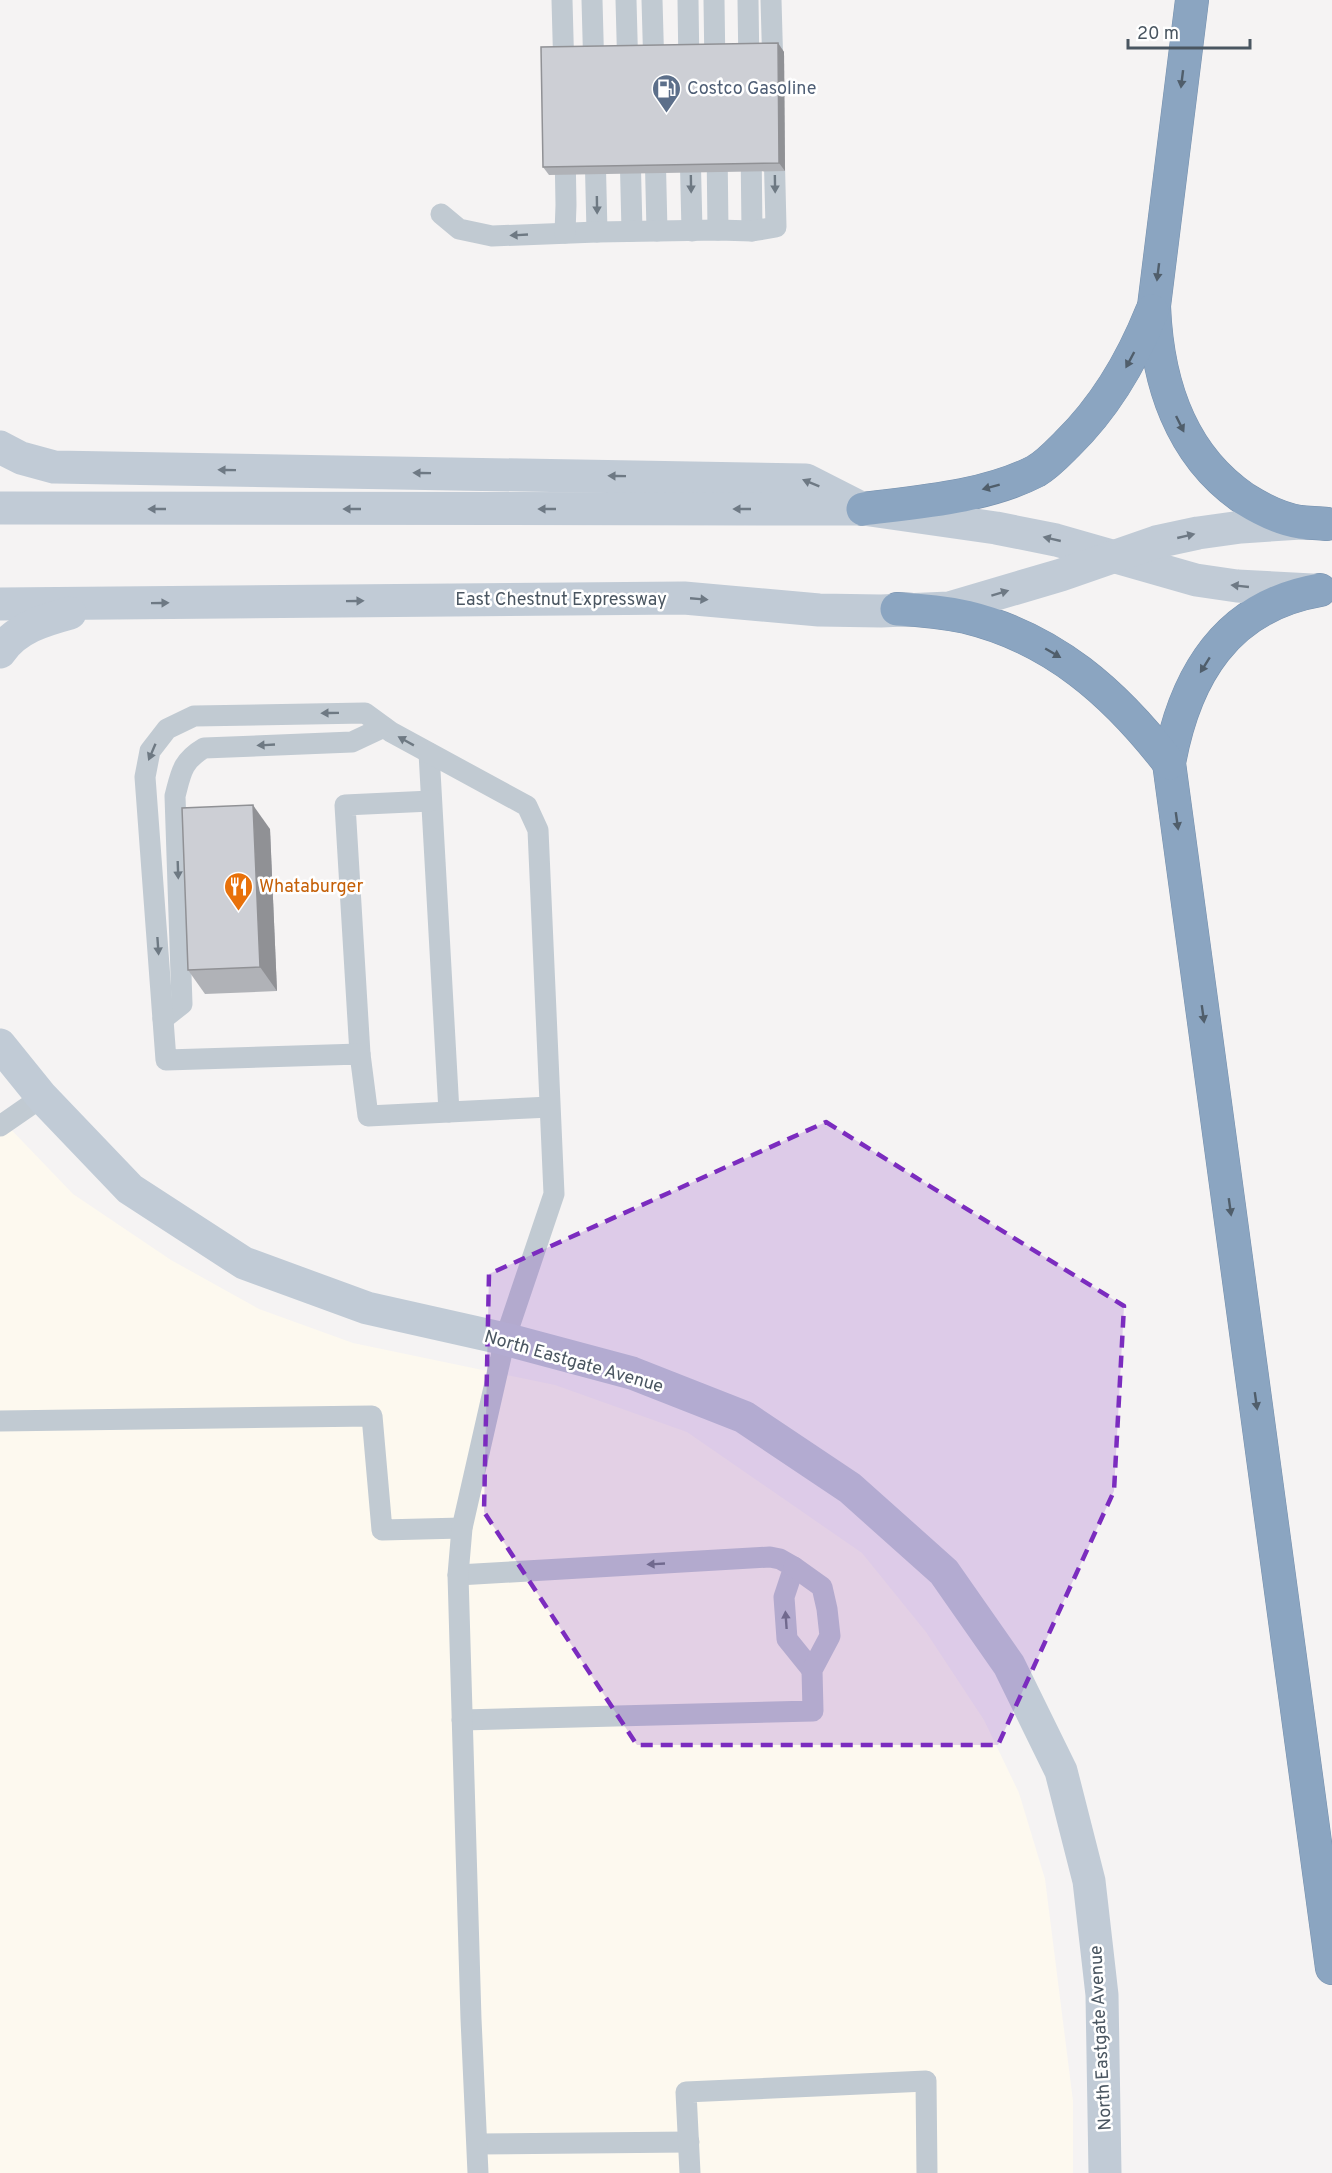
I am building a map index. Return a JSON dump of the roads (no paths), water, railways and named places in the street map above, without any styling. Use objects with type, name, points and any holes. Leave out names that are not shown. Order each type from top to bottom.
[{"type":"highway","points":[[1192,0],[1154,306],[1155,338],[1160,368],[1180,424],[1195,450],[1232,490],[1255,505],[1298,522],[1327,524]]},
{"type":"highway","points":[[863,509],[969,493],[1005,483],[1037,470],[1081,431],[1103,404],[1140,341],[1154,306]]},
{"type":"highway","points":[[1320,590],[1295,594],[1272,603],[1250,617],[1223,640],[1196,678],[1184,704],[1174,733],[1169,763],[1332,1968]]},
{"type":"highway","points":[[897,609],[931,611],[965,617],[998,626],[1030,640],[1061,658],[1105,692],[1145,732],[1169,763]]},
{"type":"street","points":[[0,447],[21,458],[54,466],[806,480],[863,509]]},
{"type":"street","points":[[0,508],[863,509],[996,528],[1056,540],[1196,579],[1237,586],[1320,590]]},
{"type":"street","name":"East Chestnut Expressway","points":[[0,604],[684,598],[819,610],[881,611],[949,608],[1061,575],[1156,542],[1209,531],[1284,523],[1327,524]]},
{"type":"street","points":[[0,652],[6,643],[37,622],[101,604]]},
{"type":"street","name":"North Eastgate Avenue","points":[[0,1045],[42,1096],[130,1189],[244,1263],[367,1308],[505,1339],[632,1374],[744,1417],[850,1488],[944,1572],[1009,1665],[1061,1771],[1089,1881],[1102,1995],[1105,2173]]},
{"type":"lane","points":[[562,0],[564,91]]},
{"type":"lane","points":[[592,0],[594,93]]},
{"type":"lane","points":[[626,0],[628,93]]},
{"type":"lane","points":[[652,0],[654,92]]},
{"type":"lane","points":[[687,0],[689,92]]},
{"type":"lane","points":[[714,0],[716,92]]},
{"type":"lane","points":[[748,0],[749,92]]},
{"type":"lane","points":[[771,0],[773,96]]},
{"type":"lane","points":[[441,214],[459,229],[492,236],[632,231],[752,231],[776,227],[774,119]]},
{"type":"lane","points":[[565,125],[565,233]]},
{"type":"lane","points":[[716,126],[718,230]]},
{"type":"lane","points":[[629,127],[632,231]]},
{"type":"lane","points":[[655,127],[657,231]]},
{"type":"lane","points":[[690,127],[692,231]]},
{"type":"lane","points":[[750,127],[752,231]]},
{"type":"lane","points":[[595,128],[597,232]]},
{"type":"lane","points":[[360,1054],[166,1060],[145,777],[150,751],[167,729],[194,716],[365,713],[384,727],[429,753],[527,806],[538,830],[554,1194],[505,1339],[462,1528],[458,1575],[472,2062],[478,2173]]},
{"type":"lane","points":[[163,1019],[182,1004],[176,796],[182,769],[191,755],[204,748],[352,741],[384,727]]},
{"type":"lane","points":[[429,753],[449,1112]]},
{"type":"lane","points":[[431,801],[345,805],[360,1054],[368,1116],[550,1107]]},
{"type":"lane","points":[[0,1126],[42,1096]]},
{"type":"lane","points":[[0,1421],[372,1416],[382,1530],[462,1528]]},
{"type":"lane","points":[[458,1575],[771,1557],[794,1567],[822,1587],[830,1636],[812,1670],[813,1711],[462,1720]]},
{"type":"lane","points":[[794,1567],[784,1597],[787,1639],[812,1670]]},
{"type":"lane","points":[[690,2173],[686,2092],[926,2081],[927,2173]]},
{"type":"lane","points":[[478,2144],[689,2142]]},
{"type":"place","name":"Costco Gasoline","points":[[666,114]]},
{"type":"place","name":"Whataburger","points":[[238,912]]}]
